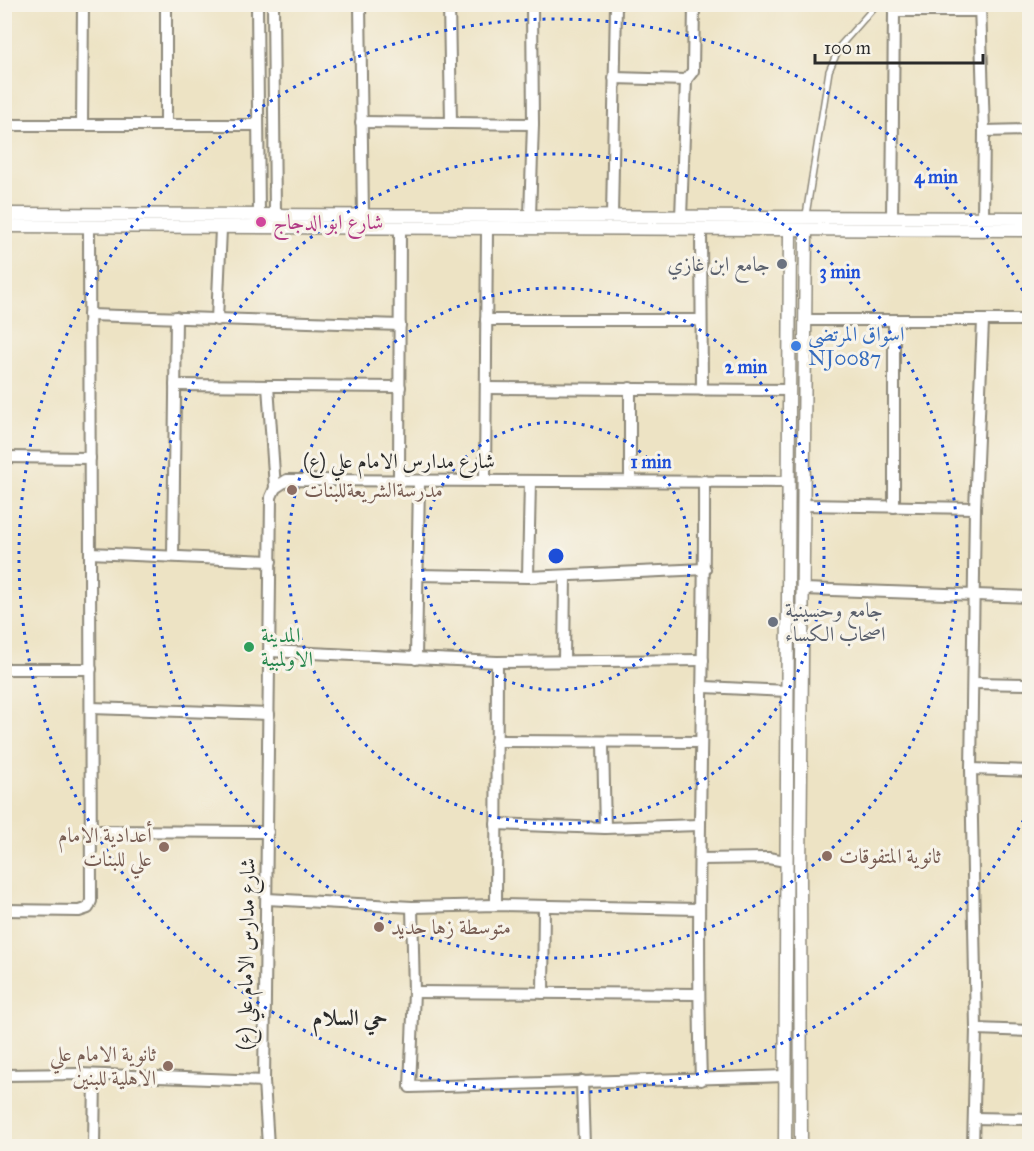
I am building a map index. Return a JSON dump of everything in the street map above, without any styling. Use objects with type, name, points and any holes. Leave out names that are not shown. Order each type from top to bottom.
[{"type":"street","points":[[82,124],[83,4]]},
{"type":"street","points":[[166,4],[166,125]]},
{"type":"street","points":[[257,4],[256,125],[259,215]]},
{"type":"street","points":[[273,4],[275,214]]},
{"type":"street","points":[[360,4],[363,216]]},
{"type":"street","points":[[449,4],[451,123]]},
{"type":"street","points":[[530,216],[533,124],[532,4]]},
{"type":"street","points":[[612,216],[616,4]]},
{"type":"street","points":[[681,217],[686,80],[693,71],[694,4]]},
{"type":"street","points":[[892,216],[894,11],[980,8],[984,131],[983,217]]},
{"type":"street","points":[[614,78],[686,80]]},
{"type":"street","points":[[361,122],[533,124]]},
{"type":"street","points":[[4,125],[256,125]]},
{"type":"street","points":[[984,131],[1029,130]]},
{"type":"street","points":[[4,214],[89,226],[221,229],[700,230],[725,224],[806,224],[1029,230]]},
{"type":"street","points":[[4,226],[41,220],[275,214],[681,217],[790,230],[806,224],[892,216],[1029,218]]},
{"type":"street","points":[[801,1146],[800,874],[806,224]]},
{"type":"street","points":[[4,910],[79,911],[88,908],[91,901],[89,226]]},
{"type":"street","points":[[217,320],[221,229]]},
{"type":"street","points":[[399,481],[400,229]]},
{"type":"street","points":[[485,481],[487,229]]},
{"type":"street","points":[[700,230],[702,390]]},
{"type":"street","points":[[785,1146],[790,230]]},
{"type":"street","points":[[89,315],[400,325]]},
{"type":"street","points":[[173,556],[176,318]]},
{"type":"street","points":[[486,320],[701,320]]},
{"type":"street","points":[[805,320],[1029,320]]},
{"type":"street","points":[[894,320],[894,507]]},
{"type":"street","points":[[973,1146],[976,1029],[971,769],[975,507],[983,321]]},
{"type":"street","points":[[175,385],[400,387]]},
{"type":"street","points":[[267,386],[275,488]]},
{"type":"street","points":[[486,388],[789,390]]},
{"type":"street","points":[[630,388],[630,481]]},
{"type":"street","points":[[4,457],[90,458]]},
{"type":"street","name":"شارع مدارس الامام علي (ع)","points":[[268,1146],[264,1081],[271,497],[275,488],[287,480],[789,482]]},
{"type":"street","points":[[416,659],[419,481]]},
{"type":"street","points":[[701,1080],[698,994],[699,825],[705,687],[703,660],[704,481]]},
{"type":"street","points":[[528,577],[530,482]]},
{"type":"street","points":[[803,505],[975,507]]},
{"type":"street","points":[[90,552],[271,561]]},
{"type":"street","points":[[417,575],[528,577],[705,569]]},
{"type":"street","points":[[564,661],[565,576]]},
{"type":"street","points":[[803,589],[975,597],[1029,597]]},
{"type":"street","points":[[270,651],[497,662],[703,660]]},
{"type":"street","points":[[496,904],[497,662]]},
{"type":"street","points":[[4,669],[91,669]]},
{"type":"street","points":[[973,683],[1029,684]]},
{"type":"street","points":[[705,687],[788,691]]},
{"type":"street","points":[[91,708],[269,714]]},
{"type":"street","points":[[496,741],[603,744],[701,742]]},
{"type":"street","points":[[603,744],[605,828]]},
{"type":"street","points":[[971,769],[1029,771]]},
{"type":"street","points":[[496,824],[605,828],[699,825]]},
{"type":"street","points":[[90,831],[268,832]]},
{"type":"street","points":[[700,859],[768,858],[786,861]]},
{"type":"street","points":[[267,899],[412,907],[496,904],[699,909]]},
{"type":"street","points":[[543,993],[544,906]]},
{"type":"street","points":[[412,907],[414,992],[410,1087],[785,1076]]},
{"type":"street","points":[[414,992],[698,994]]},
{"type":"street","points":[[976,1029],[1029,1031]]},
{"type":"street","points":[[4,1074],[264,1081]]},
{"type":"street","points":[[94,1146],[95,1075]]},
{"type":"street","points":[[582,1081],[584,1146]]},
{"type":"street","points":[[974,1118],[1029,1119]]},
{"type":"lane","points":[[806,224],[829,71],[840,46],[877,4]]},
{"type":"place","name":"شارع ابو الدجاج","points":[[261,222]]},
{"type":"place","name":"جامع ابن غازي","points":[[782,264]]},
{"type":"place","name":"اسواق المرتضى NJ0087","points":[[796,346]]},
{"type":"place","name":"مدرسةالشريعةللبنات","points":[[292,490]]},
{"type":"place","name":"جامع وحسينية اصحاب الكساء","points":[[773,622]]},
{"type":"place","name":"المدينة الاولمبية","points":[[249,647]]},
{"type":"place","name":"أعدادية الامام علي للبنات","points":[[164,847]]},
{"type":"place","name":"ثانوية المتفوقات","points":[[827,856]]},
{"type":"place","name":"متوسطة زها حديد","points":[[379,927]]},
{"type":"place","name":"ثانوية الامام علي الاهلية للبنين","points":[[168,1066]]},
{"type":"district","name":"حي السلام","points":[[350,1017]]}]
